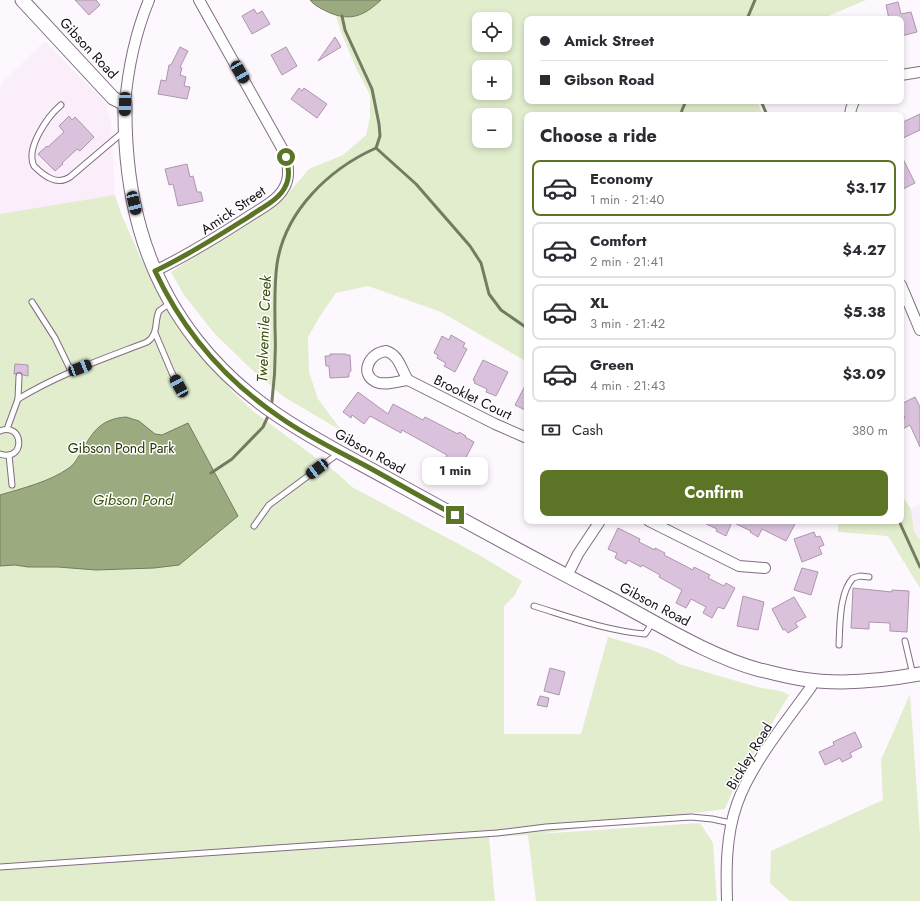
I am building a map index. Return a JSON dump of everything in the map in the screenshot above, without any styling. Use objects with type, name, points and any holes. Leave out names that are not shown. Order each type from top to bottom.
[{"type":"street","name":"Gibson Road","points":[[22,0],[113,98],[125,104],[127,162],[134,203],[143,239],[155,271],[171,302],[197,340],[236,384],[269,410],[293,426],[567,576],[653,622],[740,663],[785,676],[814,681],[876,680],[916,674]]},
{"type":"street","points":[[125,104],[130,63],[140,25],[149,0]]},
{"type":"street","name":"Amick Street","points":[[155,271],[202,247],[262,208],[282,192],[288,179],[288,166],[283,150],[199,0]]},
{"type":"street","points":[[904,75],[920,72]]},
{"type":"street","points":[[904,292],[920,330]]},
{"type":"street","name":"Brooklet Court","points":[[408,380],[495,424],[524,437]]},
{"type":"street","points":[[567,576],[578,554],[598,524]]},
{"type":"street","points":[[655,524],[739,566],[765,568]]},
{"type":"street","name":"Bickley Road","points":[[727,901],[726,870],[731,823],[743,788],[759,761],[814,681]]},
{"type":"lane","points":[[62,105],[51,115],[43,128],[32,154],[34,166],[55,181],[63,181],[70,177],[125,130]]},
{"type":"lane","points":[[32,302],[56,338],[71,371]]},
{"type":"lane","points":[[18,399],[36,388],[71,371],[147,342],[155,333],[159,311],[171,302]]},
{"type":"lane","points":[[155,333],[179,386]]},
{"type":"lane","points":[[7,429],[18,399],[19,376]]},
{"type":"lane","points":[[0,431],[7,429],[15,433],[19,439],[16,451],[9,455],[0,454]]},
{"type":"lane","points":[[254,526],[269,505],[340,452]]},
{"type":"lane","points":[[9,455],[12,484]]},
{"type":"lane","points":[[839,645],[841,610],[850,581],[856,576],[869,577]]},
{"type":"lane","points":[[534,606],[590,624],[633,633],[645,634],[653,622]]},
{"type":"lane","points":[[905,641],[916,674]]},
{"type":"lane","points":[[0,867],[497,833],[546,827],[691,817],[731,823]]},
{"type":"shaded area","points":[[45,41],[106,104],[111,122],[115,195],[0,214],[0,85]]},
{"type":"shaded area","points":[[920,504],[920,540],[914,531],[911,509]]},
{"type":"green space","points":[[381,0],[866,0],[828,16],[524,16],[524,104],[758,104],[762,112],[524,112],[524,360],[441,312],[368,286],[336,293],[308,337],[309,372],[318,399],[342,431],[284,397],[250,368],[214,333],[184,295],[171,272],[284,198],[309,169],[343,155],[366,135],[370,117],[370,95],[356,68],[336,16],[351,17],[374,7]]},
{"type":"green space","name":"Gibson Pond Park","points":[[115,195],[122,216],[148,274],[168,311],[193,345],[231,390],[254,412],[338,474],[352,487],[481,556],[522,581],[514,596],[504,606],[504,734],[581,734],[608,637],[649,649],[664,655],[679,664],[743,683],[781,691],[789,695],[736,783],[725,809],[537,834],[700,823],[713,843],[717,901],[536,901],[528,835],[489,837],[495,901],[0,901],[0,214]]},
{"type":"green space","points":[[904,498],[911,509],[914,531],[920,540],[920,588],[888,536],[838,532],[838,524],[904,524]]},
{"type":"green space","points":[[910,694],[920,835],[920,901],[790,901],[770,883],[771,851],[883,800],[881,760]]},
{"type":"water","points":[[310,0],[381,0],[375,6],[363,13],[356,16],[343,17],[316,6]]},
{"type":"water","name":"Gibson Pond","points":[[126,417],[139,421],[155,434],[162,435],[188,423],[238,516],[179,565],[154,568],[96,570],[15,565],[0,566],[0,495],[36,484],[61,473],[75,462],[94,432],[99,427],[110,420]]},
{"type":"building","points":[[75,0],[96,0],[100,5],[89,15]]},
{"type":"building","points":[[898,2],[901,14],[911,12],[917,32],[904,35],[904,16],[888,16],[886,5]]},
{"type":"building","points":[[254,9],[257,14],[262,11],[270,24],[252,34],[242,16]]},
{"type":"building","points":[[335,37],[341,47],[318,61]]},
{"type":"building","points":[[180,47],[188,51],[180,67],[182,68],[180,75],[186,77],[184,86],[190,87],[187,99],[158,94],[161,80],[166,81],[169,65],[171,65]]},
{"type":"building","points":[[286,47],[297,66],[282,75],[271,55]]},
{"type":"building","points":[[299,88],[302,91],[304,88],[327,104],[317,118],[291,99]]},
{"type":"building","points":[[920,114],[920,130],[904,138],[904,122]]},
{"type":"building","points":[[69,116],[72,120],[75,117],[94,137],[80,151],[77,149],[55,171],[38,154],[64,132],[59,126]]},
{"type":"building","points":[[904,161],[915,183],[904,188]]},
{"type":"building","points":[[187,164],[190,177],[193,176],[197,192],[201,192],[203,201],[178,206],[173,184],[169,185],[165,169]]},
{"type":"building","points":[[451,335],[465,343],[463,347],[467,349],[455,372],[444,366],[446,363],[437,358],[438,355],[434,353],[442,336],[449,340]]},
{"type":"building","points":[[330,354],[350,355],[351,371],[349,373],[349,377],[330,378],[329,366],[326,366],[325,356],[330,356]]},
{"type":"building","points":[[483,360],[508,372],[496,396],[486,392],[487,389],[474,383],[475,381],[473,380]]},
{"type":"building","points":[[15,364],[28,365],[28,376],[23,375],[20,372],[14,374]]},
{"type":"building","points":[[524,388],[524,410],[515,405]]},
{"type":"building","points":[[358,392],[388,414],[393,404],[423,420],[425,417],[458,434],[459,432],[466,436],[465,437],[474,442],[461,467],[455,464],[450,474],[439,468],[447,455],[402,430],[401,433],[370,416],[364,424],[352,415],[351,418],[343,412]]},
{"type":"building","points":[[915,397],[920,407],[920,447],[910,425],[904,428],[904,402]]},
{"type":"building","points":[[706,524],[731,524],[726,536],[716,531],[717,529]]},
{"type":"building","points":[[736,524],[795,524],[786,541],[762,529],[758,537],[750,532],[751,531]]},
{"type":"building","points":[[618,528],[640,539],[639,542],[665,553],[664,555],[693,570],[694,567],[710,575],[708,578],[724,586],[726,583],[735,588],[724,609],[718,607],[712,618],[703,613],[706,607],[691,599],[686,608],[676,603],[682,590],[642,565],[641,567],[628,560],[626,564],[615,558],[617,553],[608,549]]},
{"type":"building","points":[[814,532],[816,537],[820,536],[824,545],[819,547],[822,554],[802,562],[794,539]]},
{"type":"building","points":[[802,568],[818,572],[811,595],[794,590]]},
{"type":"building","points":[[853,588],[892,592],[892,590],[909,591],[907,632],[890,631],[890,623],[869,622],[869,629],[851,628]]},
{"type":"building","points":[[743,596],[764,602],[758,630],[737,626]]},
{"type":"building","points":[[794,597],[806,617],[795,623],[798,627],[788,633],[785,629],[783,630],[772,609]]},
{"type":"building","points":[[550,668],[565,672],[559,695],[544,691]]},
{"type":"building","points":[[540,696],[549,698],[547,707],[537,705]]},
{"type":"building","points":[[855,732],[862,747],[850,753],[852,757],[842,762],[840,758],[825,765],[819,752],[834,745],[833,742]]},
{"type":"waterway","name":"Twelvemile Creek","points":[[748,16],[755,0]]},
{"type":"waterway","points":[[342,16],[345,30],[372,89],[380,136],[376,148]]},
{"type":"waterway","name":"Twelvemile Creek","points":[[682,112],[685,104]]},
{"type":"waterway","points":[[762,104],[766,112]]},
{"type":"waterway","name":"Twelvemile Creek","points":[[376,148],[416,184],[470,246],[481,263],[489,294],[501,310],[524,326]]},
{"type":"waterway","name":"Twelvemile Creek","points":[[271,406],[275,365],[275,280],[277,264],[289,226],[299,210],[326,180],[359,157],[376,148]]},
{"type":"waterway","name":"Twelvemile Creek","points":[[211,473],[232,459],[263,427],[269,414]]},
{"type":"waterway","points":[[900,524],[920,567]]},
{"type":"route","points":[[286,157],[288,179],[282,192],[262,208],[202,247],[155,271],[162,287],[178,315],[208,354],[236,384],[247,393],[293,426],[455,515]]}]
